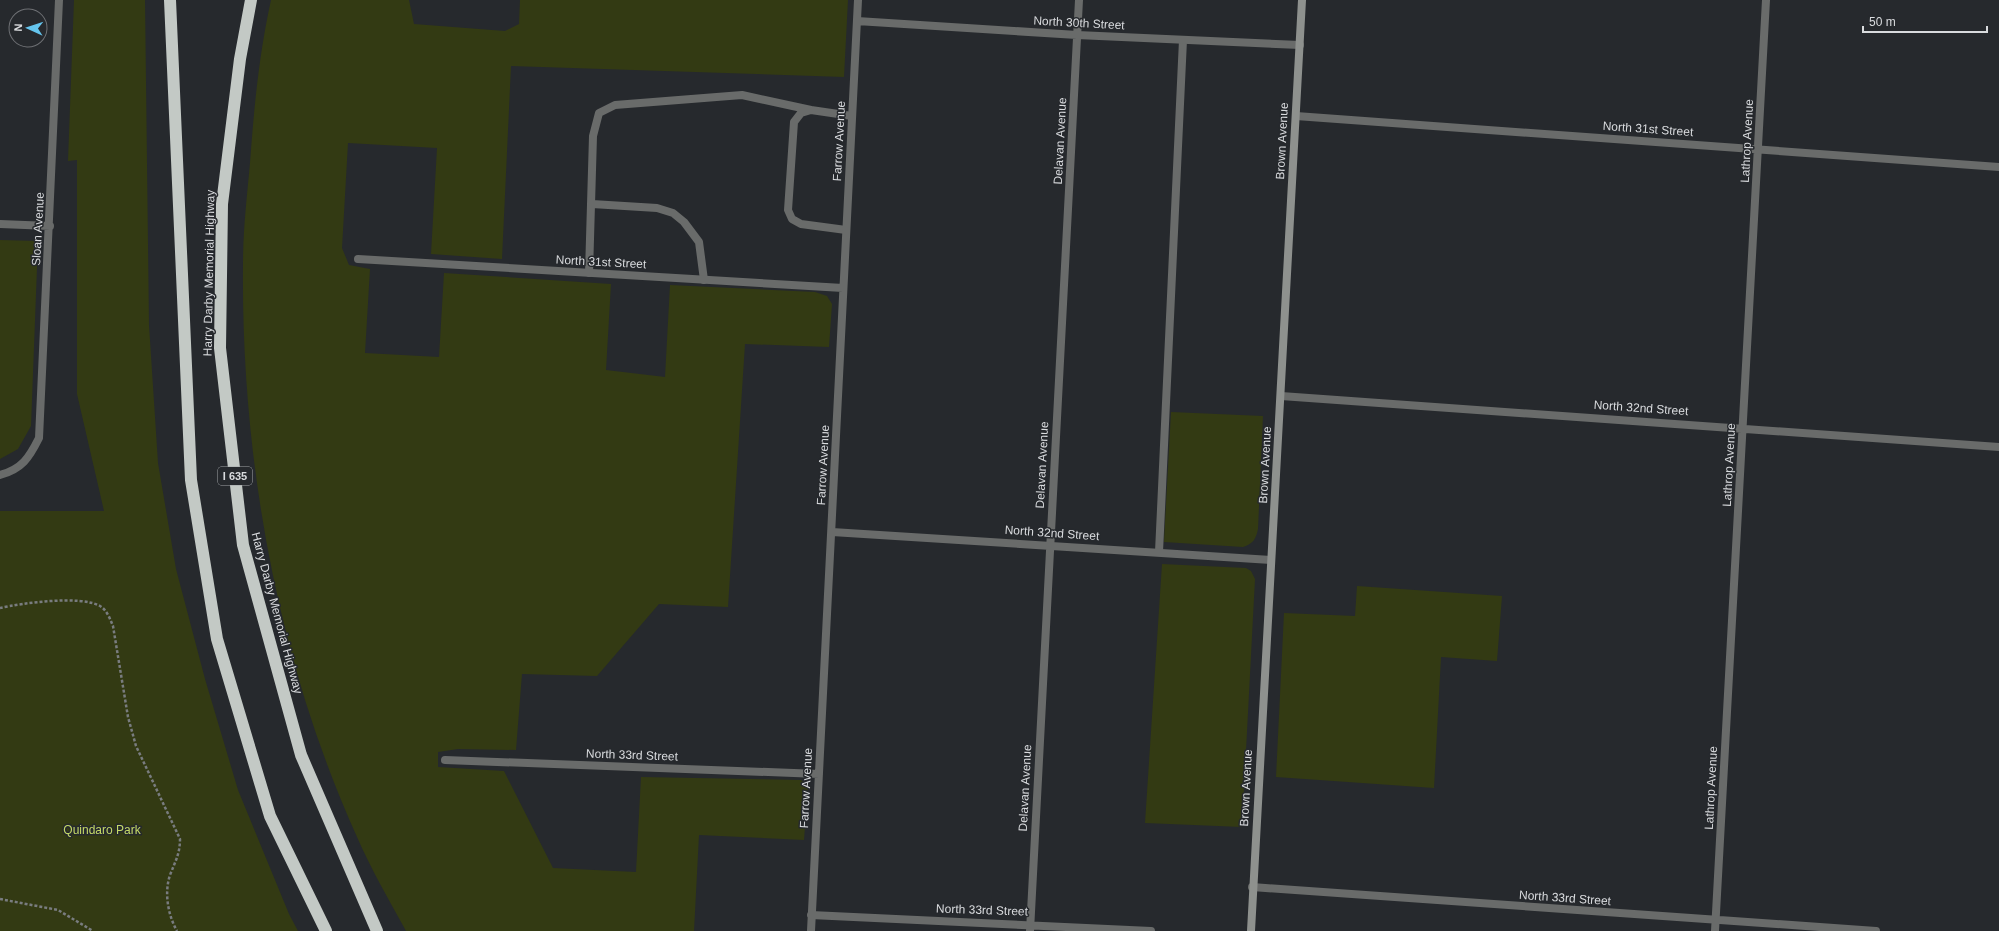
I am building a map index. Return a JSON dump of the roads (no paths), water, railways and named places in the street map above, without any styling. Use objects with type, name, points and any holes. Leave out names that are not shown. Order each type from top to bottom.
[{"type":"highway","name":"Harry Darby Memorial Highway","points":[[170,0],[191,480],[218,639],[270,816],[326,931]]},
{"type":"highway","name":"Harry Darby Memorial Highway","points":[[251,0],[240,59],[222,204],[220,348],[243,545],[301,754],[377,931]]},
{"type":"main road","name":"Brown Avenue","points":[[1251,931],[1252,887],[1281,396],[1302,0]]},
{"type":"street","name":"Sloan Avenue","points":[[0,475],[13,471],[29,458],[39,438],[50,226],[59,0]]},
{"type":"street","name":"Farrow Avenue","points":[[810,931],[832,532],[858,0]]},
{"type":"street","name":"Delavan Avenue","points":[[1030,928],[1079,0]]},
{"type":"street","name":"Lathrop Avenue","points":[[1715,931],[1766,0]]},
{"type":"street","name":"North 30th Street","points":[[857,21],[1077,35],[1300,45]]},
{"type":"street","points":[[1159,552],[1184,40]]},
{"type":"street","points":[[589,273],[593,136],[598,114],[615,105],[742,95],[811,110],[852,116]]},
{"type":"street","points":[[811,110],[801,113],[794,122],[788,210],[792,219],[801,224],[846,230]]},
{"type":"street","name":"North 31st Street","points":[[1296,116],[1999,167]]},
{"type":"street","points":[[592,204],[657,208],[673,213],[684,222],[698,242],[704,280]]},
{"type":"street","points":[[0,224],[50,226]]},
{"type":"street","name":"North 31st Street","points":[[358,259],[843,288]]},
{"type":"street","name":"North 32nd Street","points":[[1281,396],[1743,427],[1999,447]]},
{"type":"street","name":"North 32nd Street","points":[[832,532],[1271,560]]},
{"type":"street","name":"North 33rd Street","points":[[445,760],[819,774]]},
{"type":"street","name":"North 33rd Street","points":[[1252,887],[1716,921],[1876,931]]},
{"type":"street","name":"North 33rd Street","points":[[812,916],[1030,928],[1151,931]]},
{"type":"park label","name":"Quindaro Park","points":[[102,830]]}]
